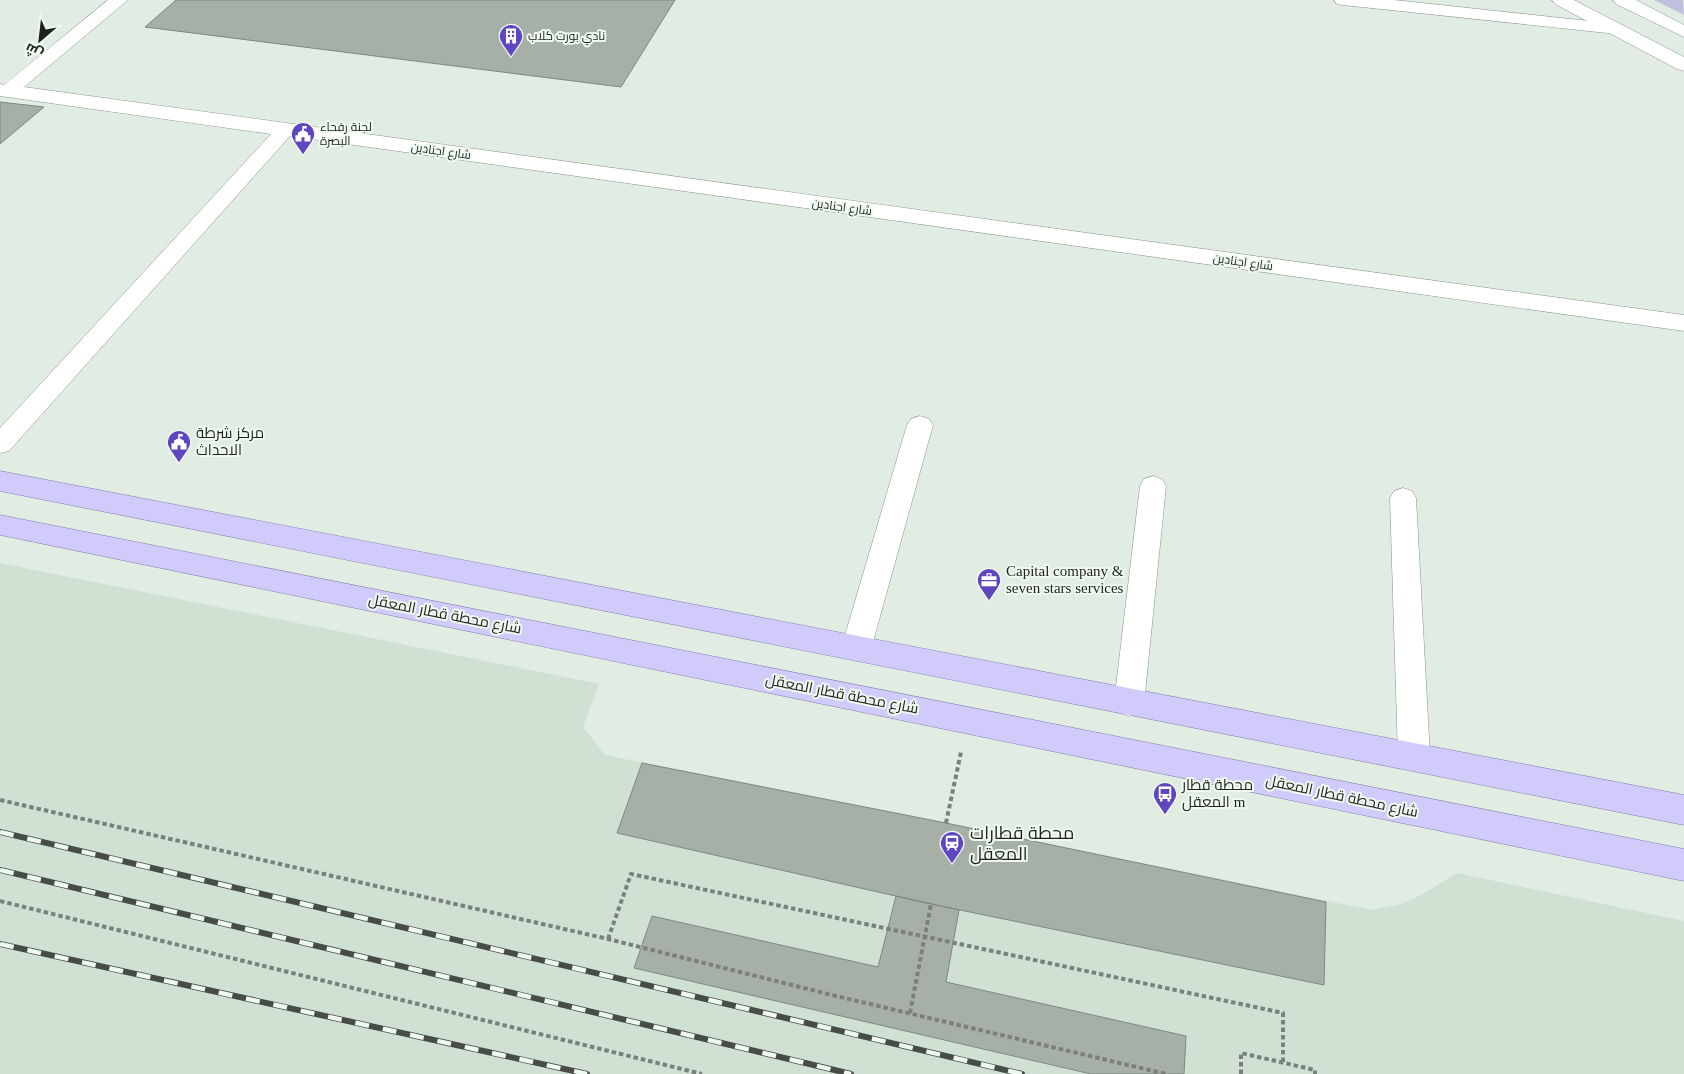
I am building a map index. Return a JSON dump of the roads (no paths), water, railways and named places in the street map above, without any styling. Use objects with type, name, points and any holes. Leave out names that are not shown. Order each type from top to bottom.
[{"type":"main road","points":[[0,481],[856,650],[1414,756],[1684,810]]},
{"type":"main road","name":"شارع محطة قطار المعقل","points":[[0,525],[1684,865]]},
{"type":"street","points":[[4,91],[119,0]]},
{"type":"street","points":[[1343,0],[1393,2],[1617,29]]},
{"type":"street","points":[[1561,0],[1684,65]]},
{"type":"street","points":[[1622,0],[1684,32]]},
{"type":"street","name":"شارع اجنادين","points":[[4,91],[1684,323]]},
{"type":"street","points":[[0,444],[285,130]]},
{"type":"street","points":[[856,650],[920,425]]},
{"type":"street","points":[[1129,703],[1153,486]]},
{"type":"street","points":[[1403,498],[1414,756]]},
{"type":"water","points":[[1654,0],[1683,0],[1684,15]]},
{"type":"railway","points":[[0,832],[1022,1074]]},
{"type":"railway","points":[[0,870],[851,1074]]},
{"type":"railway","points":[[0,944],[587,1074]]},
{"type":"place","name":"نادي بورت كلاب","points":[[511,57]]},
{"type":"place","name":"لجنة رفحاء البصرة","points":[[303,155]]},
{"type":"place","name":"مركز شرطة الاحداث","points":[[179,463]]},
{"type":"place","name":"Capital company & seven stars services","points":[[989,601]]},
{"type":"place","name":"محطة قطار المعقل m","points":[[1165,815]]},
{"type":"place","name":"محطة قطارات المعقل","points":[[952,864]]}]
